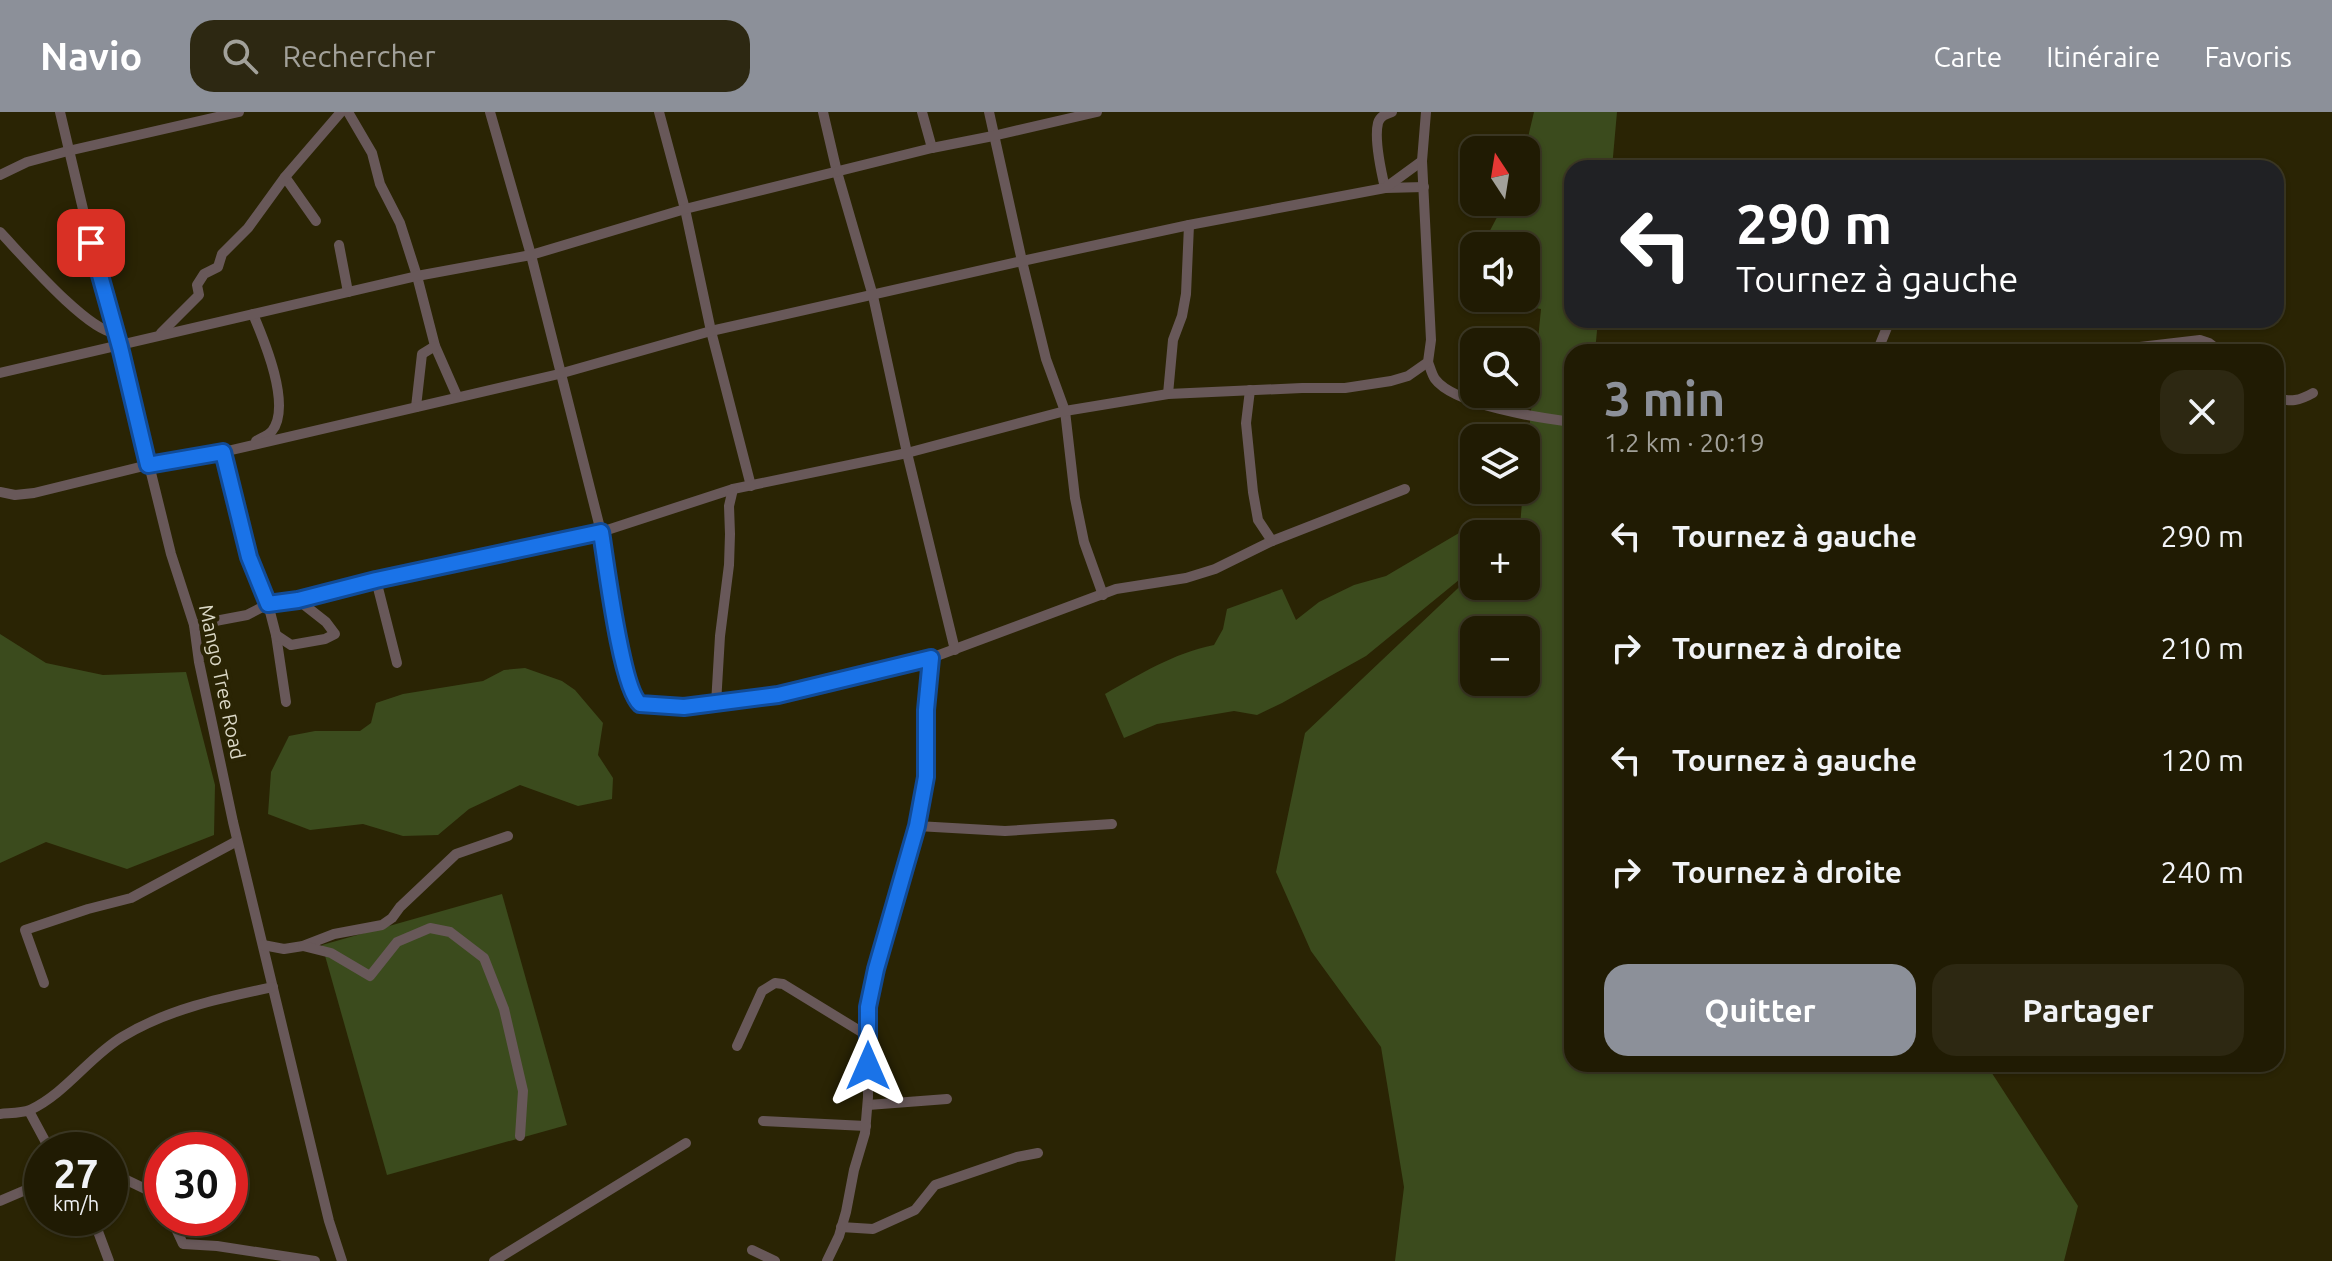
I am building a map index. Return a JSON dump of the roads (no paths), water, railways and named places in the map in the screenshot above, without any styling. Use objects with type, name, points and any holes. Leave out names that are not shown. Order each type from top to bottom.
[{"type":"street","name":"Mango Tree Road","points":[[60,112],[171,554],[194,625],[237,841],[329,1221],[342,1261]]},
{"type":"street","points":[[0,175],[27,162],[68,151],[239,112]]},
{"type":"street","points":[[159,335],[199,295],[197,285],[204,274],[218,267],[222,254],[248,228],[285,177],[341,112]]},
{"type":"street","points":[[348,112],[372,153],[380,184],[400,223],[435,346],[457,396]]},
{"type":"street","points":[[490,112],[531,255],[601,532],[613,612],[631,693],[640,704],[684,707],[778,695],[931,658],[1116,589],[1186,578],[1215,569],[1272,541],[1405,489]]},
{"type":"street","points":[[659,112],[751,486]]},
{"type":"street","points":[[823,112],[873,296],[955,650]]},
{"type":"street","points":[[922,112],[932,148]]},
{"type":"street","points":[[989,112],[1046,359],[1065,411],[1075,498],[1084,542],[1103,595]]},
{"type":"street","points":[[0,373],[417,276],[531,255],[685,209],[932,148],[1097,112]]},
{"type":"street","points":[[1385,188],[1379,158],[1378,123],[1383,115],[1392,112]]},
{"type":"street","points":[[1426,112],[1422,161],[1430,305],[1428,362],[1435,380],[1459,397],[1483,405],[1564,420]]},
{"type":"street","points":[[1385,188],[1422,161]]},
{"type":"street","points":[[285,177],[316,221]]},
{"type":"street","points":[[0,492],[15,495],[34,493],[148,465],[223,452],[559,374],[711,331],[1189,225],[1385,188],[1424,187]]},
{"type":"street","points":[[1168,394],[1173,340],[1186,294],[1189,225]]},
{"type":"street","points":[[0,232],[82,314],[102,330],[115,333]]},
{"type":"street","points":[[339,245],[348,292]]},
{"type":"street","points":[[251,445],[273,430],[280,407],[273,374],[253,314]]},
{"type":"street","points":[[2166,344],[2200,340],[2210,344]]},
{"type":"street","points":[[416,407],[422,354],[435,346]]},
{"type":"street","points":[[194,625],[247,615],[268,604],[298,600],[376,580],[601,532],[733,489],[907,453],[1065,411],[1168,394],[1345,388],[1408,376],[1428,362]]},
{"type":"street","points":[[1250,390],[1246,423],[1253,492],[1258,520],[1272,541]]},
{"type":"street","points":[[2284,400],[2299,401],[2313,393]]},
{"type":"street","points":[[223,452],[249,557],[268,604],[276,635],[286,702]]},
{"type":"street","points":[[716,704],[729,565],[729,506],[733,489]]},
{"type":"street","points":[[376,580],[397,663]]},
{"type":"street","points":[[276,635],[291,645],[325,639],[335,634],[326,622],[298,600]]},
{"type":"street","points":[[827,1261],[846,1212],[866,1126],[868,1007],[917,826],[927,762],[926,710],[931,658]]},
{"type":"street","points":[[917,826],[1005,831],[1112,824]]},
{"type":"street","points":[[263,945],[284,949],[303,946],[334,934],[386,923],[456,854],[508,836]]},
{"type":"street","points":[[44,983],[25,930],[131,898],[237,841]]},
{"type":"street","points":[[303,946],[331,953],[370,976],[397,942],[430,928],[450,932],[476,950],[484,958],[504,1009],[523,1091],[520,1136]]},
{"type":"street","points":[[737,1046],[762,991],[775,983],[783,984],[868,1036]]},
{"type":"street","points":[[0,1114],[29,1111],[59,1090],[106,1047],[148,1023],[189,1008],[273,987]]},
{"type":"street","points":[[868,1105],[947,1099]]},
{"type":"street","points":[[29,1111],[39,1132]]},
{"type":"street","points":[[763,1121],[866,1126]]},
{"type":"street","points":[[494,1261],[686,1143]]},
{"type":"street","points":[[841,1227],[873,1229],[915,1210],[935,1185],[1017,1157],[1038,1153]]},
{"type":"street","points":[[0,1201],[24,1191]]},
{"type":"street","points":[[100,1236],[109,1261]]},
{"type":"street","points":[[179,1236],[183,1244],[314,1261]]},
{"type":"street","points":[[752,1250],[775,1261]]}]
